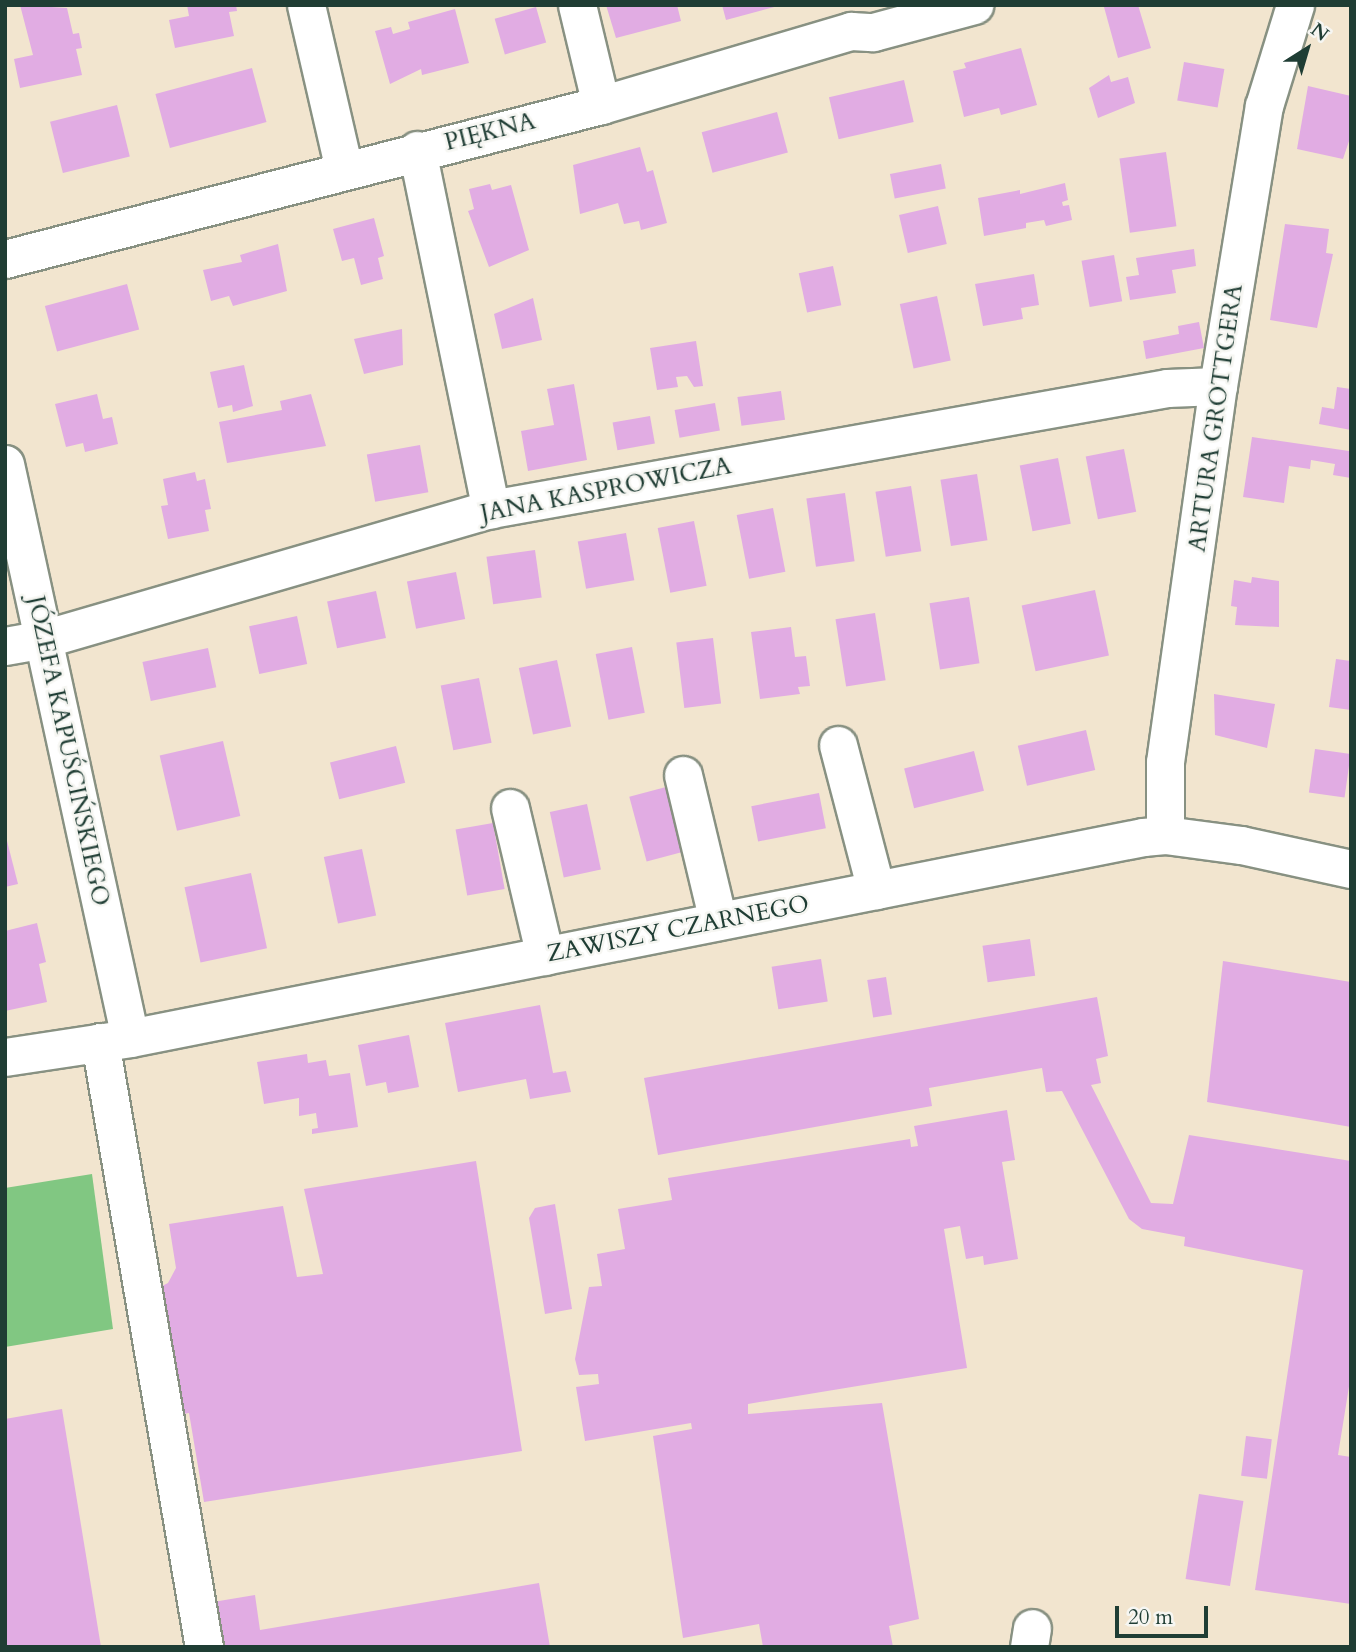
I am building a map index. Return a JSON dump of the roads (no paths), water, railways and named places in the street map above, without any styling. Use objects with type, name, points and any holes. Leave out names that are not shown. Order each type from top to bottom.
[{"type":"street","points":[[306,5],[344,170]]},
{"type":"street","points":[[577,5],[601,105]]},
{"type":"street","name":"PIĘKNA","points":[[5,259],[417,150],[601,105],[848,18],[873,32],[974,5]]},
{"type":"street","name":"ARTURA GROTTGERA","points":[[1165,835],[1165,762],[1218,386],[1264,106],[1295,5]]},
{"type":"street","points":[[417,150],[491,509]]},
{"type":"street","name":"JANA KASPROWICZA","points":[[5,646],[43,639],[491,509],[1167,388],[1218,386]]},
{"type":"street","name":"JÓZEFA KAPUŚCIŃSKIEGO","points":[[5,464],[43,639],[115,1040],[204,1647]]},
{"type":"street","points":[[838,745],[876,890]]},
{"type":"street","points":[[683,775],[718,921]]},
{"type":"street","points":[[510,808],[545,956]]},
{"type":"street","name":"ZAWISZY CZARNEGO","points":[[5,1057],[115,1040],[1165,835],[1241,845],[1351,869]]}]
